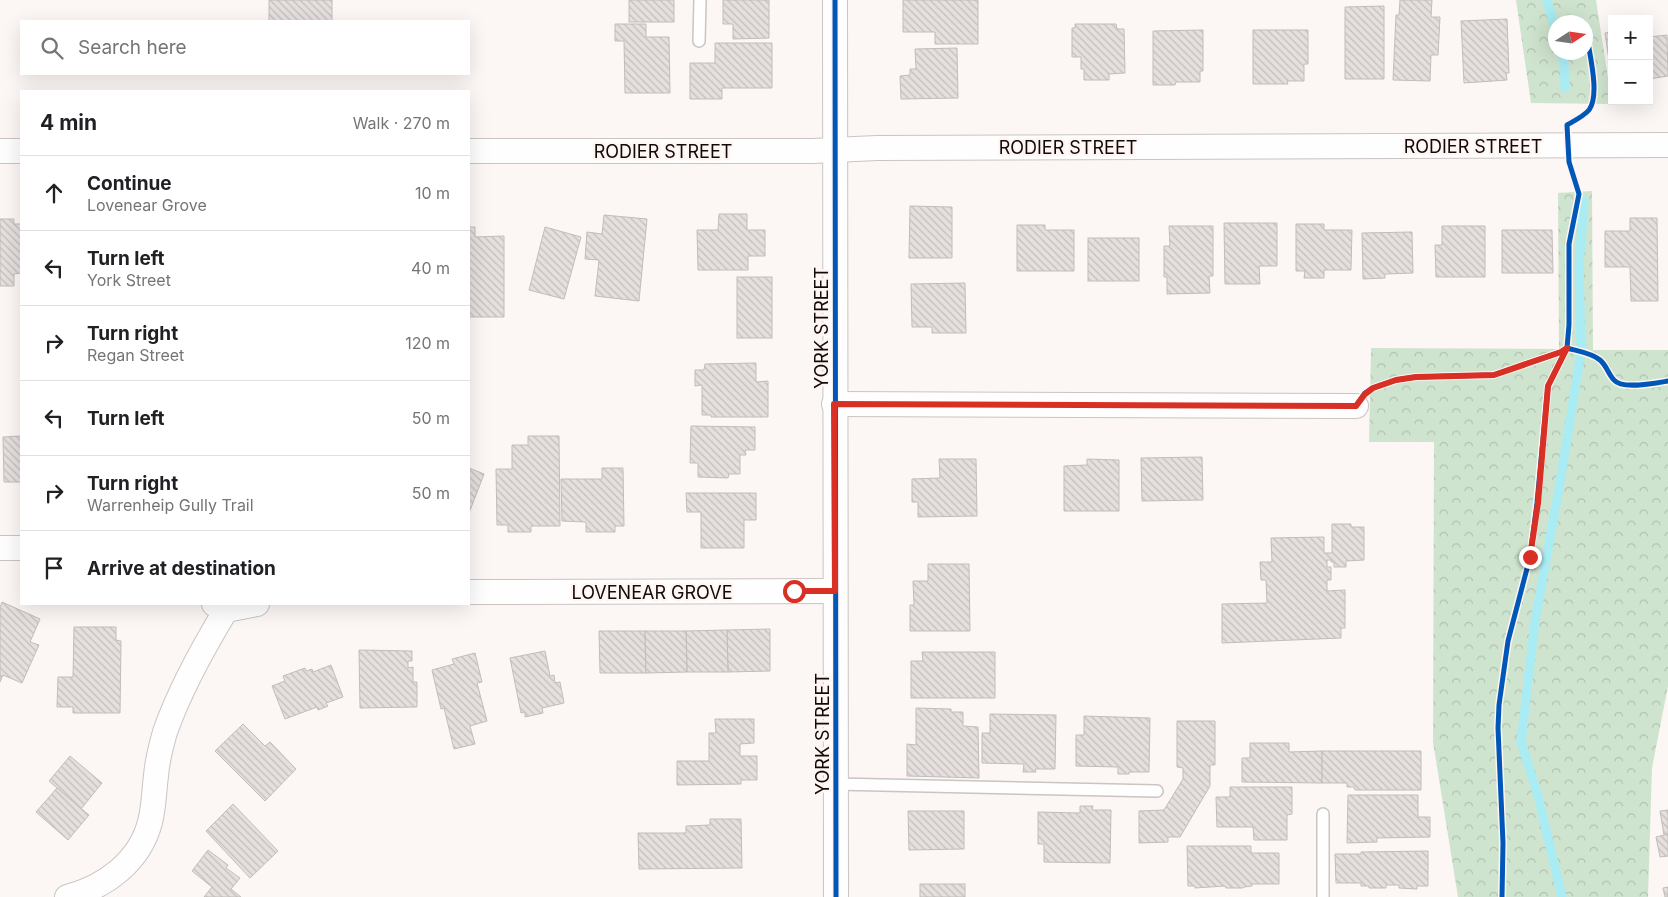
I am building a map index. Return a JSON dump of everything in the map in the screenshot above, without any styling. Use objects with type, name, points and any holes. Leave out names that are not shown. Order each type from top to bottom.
[{"type":"street","name":"YORK STREET","points":[[835,0],[836,897]]},
{"type":"street","name":"RODIER STREET","points":[[470,151],[1668,145]]},
{"type":"street","points":[[0,151],[20,151]]},
{"type":"street","points":[[834,404],[1356,406]]},
{"type":"street","points":[[0,548],[20,548]]},
{"type":"street","name":"LOVENEAR GROVE","points":[[470,592],[835,591]]},
{"type":"street","points":[[67,897],[87,891],[108,880],[127,863],[141,844],[150,822],[158,760],[166,730],[195,663],[220,607],[245,605]]},
{"type":"lane","points":[[699,41],[700,0]]},
{"type":"lane","points":[[836,784],[1157,791]]},
{"type":"lane","points":[[1323,814],[1323,897]]},
{"type":"green space","points":[[1516,0],[1596,0],[1608,78],[1608,104],[1531,103]]},
{"type":"green space","points":[[1592,191],[1593,350],[1668,350],[1668,686],[1652,768],[1648,897],[1458,897],[1433,742],[1434,442],[1369,442],[1371,348],[1559,349],[1558,193]]},
{"type":"building","points":[[269,0],[332,0],[332,20],[269,20]]},
{"type":"building","points":[[629,0],[674,0],[674,22],[629,22]]},
{"type":"building","points":[[723,0],[769,0],[769,38],[733,39],[733,24],[723,24]]},
{"type":"building","points":[[903,0],[978,0],[978,44],[935,44],[935,32],[903,32]]},
{"type":"building","points":[[1400,0],[1432,0],[1431,17],[1440,17],[1438,55],[1431,55],[1430,81],[1393,80],[1396,15],[1399,15]]},
{"type":"building","points":[[1384,6],[1384,79],[1345,79],[1345,7]]},
{"type":"building","points":[[1507,19],[1509,73],[1506,73],[1507,80],[1464,83],[1461,21]]},
{"type":"building","points":[[615,24],[646,24],[646,37],[669,37],[670,93],[625,93],[624,41],[615,41]]},
{"type":"building","points":[[1075,24],[1116,24],[1117,29],[1124,29],[1125,73],[1109,74],[1109,80],[1084,80],[1084,69],[1081,69],[1081,57],[1072,57],[1072,28],[1075,28]]},
{"type":"building","points":[[1203,30],[1203,71],[1200,71],[1200,82],[1176,82],[1175,85],[1153,85],[1153,31]]},
{"type":"building","points":[[1253,30],[1308,30],[1308,64],[1304,64],[1304,81],[1287,81],[1288,84],[1253,84]]},
{"type":"building","points":[[1605,33],[1608,33],[1608,53]]},
{"type":"building","points":[[1667,35],[1668,76],[1653,78],[1653,37]]},
{"type":"building","points":[[715,43],[772,43],[772,88],[722,88],[722,99],[690,99],[690,63],[715,63]]},
{"type":"building","points":[[957,48],[958,98],[901,99],[900,76],[910,75],[910,69],[916,69],[915,49]]},
{"type":"building","points":[[910,206],[952,207],[952,258],[909,258]]},
{"type":"building","points":[[719,214],[747,214],[747,230],[765,230],[765,256],[748,256],[748,270],[698,270],[697,230],[718,230]]},
{"type":"building","points":[[604,215],[647,219],[639,301],[595,296],[599,260],[585,259],[587,232],[602,234]]},
{"type":"building","points":[[1630,218],[1657,218],[1658,301],[1631,301],[1630,267],[1605,267],[1605,231],[1630,231]]},
{"type":"building","points":[[0,219],[14,219],[14,224],[20,224],[20,273],[14,274],[14,286],[0,286]]},
{"type":"building","points":[[1224,223],[1277,223],[1277,266],[1259,266],[1260,284],[1225,284]]},
{"type":"building","points":[[1296,224],[1324,224],[1324,230],[1352,230],[1351,270],[1324,270],[1324,278],[1304,278],[1305,271],[1296,271]]},
{"type":"building","points":[[1017,225],[1045,225],[1045,230],[1074,230],[1074,271],[1017,271]]},
{"type":"building","points":[[1169,226],[1213,226],[1213,276],[1209,276],[1210,293],[1167,294],[1167,277],[1164,277],[1164,246],[1170,246]]},
{"type":"building","points":[[1442,226],[1485,226],[1485,277],[1436,277],[1435,245],[1442,245]]},
{"type":"building","points":[[470,227],[475,227],[475,237],[504,236],[504,317],[470,317]]},
{"type":"building","points":[[545,227],[581,237],[564,299],[529,290]]},
{"type":"building","points":[[1502,230],[1552,230],[1553,273],[1502,273]]},
{"type":"building","points":[[1412,232],[1413,273],[1385,274],[1385,278],[1363,279],[1362,233]]},
{"type":"building","points":[[1088,238],[1139,238],[1139,281],[1088,281]]},
{"type":"building","points":[[737,277],[772,277],[772,338],[737,338]]},
{"type":"building","points":[[965,283],[966,333],[932,333],[932,327],[912,327],[911,284]]},
{"type":"building","points":[[756,363],[756,382],[768,381],[768,417],[711,417],[711,415],[702,415],[702,385],[695,386],[695,370],[704,370],[705,364]]},
{"type":"building","points":[[691,426],[755,427],[755,450],[745,450],[746,455],[740,455],[740,474],[729,474],[728,478],[698,477],[698,463],[690,463]]},
{"type":"building","points":[[20,436],[20,482],[4,482],[3,437]]},
{"type":"building","points":[[528,436],[559,436],[560,526],[531,526],[531,532],[508,532],[508,525],[497,525],[496,469],[512,469],[512,445],[528,445]]},
{"type":"building","points":[[1202,457],[1203,500],[1142,501],[1141,458]]},
{"type":"building","points":[[939,459],[976,459],[977,516],[918,517],[918,502],[912,502],[912,479],[940,478]]},
{"type":"building","points":[[1087,459],[1119,460],[1119,511],[1064,511],[1064,466],[1087,465]]},
{"type":"building","points":[[470,468],[484,474],[470,510]]},
{"type":"building","points":[[602,468],[623,468],[624,526],[615,526],[615,532],[586,532],[586,522],[562,521],[561,479],[602,479]]},
{"type":"building","points":[[686,493],[756,493],[756,520],[744,520],[744,548],[701,548],[701,512],[687,512]]},
{"type":"building","points":[[1332,524],[1351,524],[1351,527],[1364,527],[1364,560],[1346,561],[1346,567],[1334,567],[1334,562],[1327,560],[1327,567],[1331,567],[1331,580],[1327,580],[1327,591],[1345,590],[1345,628],[1341,628],[1341,638],[1222,643],[1222,604],[1267,603],[1266,580],[1261,580],[1260,562],[1272,562],[1271,538],[1324,537],[1324,553],[1332,553]]},
{"type":"building","points":[[928,564],[969,564],[970,631],[910,631],[910,605],[914,605],[913,581],[928,581]]},
{"type":"building","points":[[2,602],[40,619],[30,642],[39,645],[22,683],[3,675],[0,682],[0,607]]},
{"type":"building","points":[[74,627],[116,627],[116,640],[121,641],[120,713],[73,713],[73,707],[57,707],[58,677],[73,677]]},
{"type":"building","points":[[770,629],[770,671],[728,672],[727,630]]},
{"type":"building","points":[[727,630],[728,672],[687,672],[686,631]]},
{"type":"building","points":[[599,631],[645,631],[646,673],[600,673]]},
{"type":"building","points":[[645,631],[686,631],[687,672],[646,673]]},
{"type":"building","points":[[359,650],[412,651],[412,661],[408,661],[408,668],[413,667],[413,682],[417,682],[417,707],[360,708]]},
{"type":"building","points":[[545,651],[550,676],[554,675],[555,683],[560,682],[564,703],[542,708],[543,713],[525,717],[525,712],[521,713],[510,658]]},
{"type":"building","points":[[922,652],[995,652],[995,698],[911,698],[911,661],[923,661]]},
{"type":"building","points":[[475,653],[482,682],[477,683],[487,721],[470,726],[475,744],[454,749],[444,708],[441,709],[432,670],[454,664],[452,659]]},
{"type":"building","points":[[331,665],[343,697],[326,703],[328,706],[318,710],[317,707],[285,719],[272,686],[285,681],[283,676],[305,668],[306,671],[312,669],[313,672]]},
{"type":"building","points":[[916,708],[951,709],[951,712],[963,712],[963,726],[978,727],[979,778],[907,776],[907,744],[916,745]]},
{"type":"building","points":[[990,714],[1056,715],[1055,769],[1035,769],[1036,772],[1023,772],[1024,764],[982,763],[982,733],[990,733]]},
{"type":"building","points":[[1084,716],[1150,718],[1149,772],[1118,774],[1118,767],[1076,766],[1076,735],[1084,735]]},
{"type":"building","points":[[715,719],[754,719],[754,743],[740,744],[740,756],[757,756],[757,780],[741,780],[741,784],[677,785],[677,761],[709,761],[709,733],[716,733]]},
{"type":"building","points":[[1177,721],[1215,721],[1215,765],[1210,765],[1210,786],[1180,837],[1168,837],[1168,842],[1139,843],[1139,811],[1164,810],[1183,779],[1183,768],[1177,767]]},
{"type":"building","points":[[243,724],[265,746],[270,742],[296,769],[265,801],[215,751]]},
{"type":"building","points":[[1250,743],[1289,743],[1289,752],[1322,751],[1322,783],[1242,782],[1242,758],[1250,758]]},
{"type":"building","points":[[1322,751],[1421,751],[1421,790],[1355,790],[1354,787],[1347,787],[1347,783],[1322,783]]},
{"type":"building","points":[[70,756],[102,783],[81,809],[49,781]]},
{"type":"building","points":[[1230,787],[1292,787],[1292,814],[1287,815],[1287,840],[1254,840],[1253,827],[1217,827],[1216,797],[1230,797]]},
{"type":"building","points":[[57,788],[89,815],[68,840],[36,812]]},
{"type":"building","points":[[1348,795],[1418,795],[1418,817],[1430,817],[1430,837],[1377,838],[1377,842],[1347,843]]},
{"type":"building","points":[[233,804],[278,851],[250,878],[206,831]]},
{"type":"building","points":[[1080,806],[1093,806],[1092,810],[1111,810],[1110,863],[1044,862],[1044,844],[1038,844],[1038,812],[1080,813]]},
{"type":"building","points":[[1668,810],[1668,834],[1664,835],[1660,811]]},
{"type":"building","points":[[908,811],[964,811],[964,849],[909,850]]},
{"type":"building","points":[[710,819],[741,819],[742,868],[639,869],[638,833],[686,833],[686,826],[710,825]]},
{"type":"building","points":[[1668,834],[1668,856],[1660,857],[1656,837]]},
{"type":"building","points":[[1187,846],[1251,846],[1251,853],[1279,853],[1279,884],[1252,884],[1252,886],[1243,888],[1226,888],[1225,886],[1195,888],[1195,886],[1188,886]]},
{"type":"building","points":[[208,850],[228,865],[226,868],[240,878],[231,889],[241,897],[204,897],[212,887],[192,871]]},
{"type":"building","points":[[1428,851],[1428,886],[1417,886],[1417,889],[1399,888],[1399,885],[1386,885],[1386,888],[1369,888],[1369,886],[1361,886],[1361,883],[1336,883],[1335,854]]},
{"type":"building","points":[[920,884],[965,884],[965,897],[920,897]]},
{"type":"building","points":[[1668,887],[1668,897],[1665,897],[1663,888]]},
{"type":"waterway","points":[[1547,0],[1551,15]]},
{"type":"waterway","points":[[1563,60],[1565,88]]},
{"type":"waterway","points":[[1562,897],[1538,796],[1521,742],[1535,621],[1581,352],[1579,266],[1584,201]]},
{"type":"cycle path","points":[[835,0],[836,897]]},
{"type":"cycle path","points":[[1502,897],[1503,843],[1498,728],[1499,705],[1508,641],[1530,557],[1548,386],[1567,348],[1569,325],[1569,244],[1579,194],[1569,162],[1567,125],[1587,112],[1592,103],[1594,83],[1591,60]]},
{"type":"cycle path","points":[[1356,406],[1365,393],[1373,388],[1396,380],[1416,377],[1494,375],[1561,352],[1567,348],[1597,358],[1602,362],[1612,378],[1624,385],[1668,381]]},
{"type":"route","points":[[794,591],[835,591],[834,404],[1356,406],[1365,394],[1373,388],[1396,380],[1416,377],[1494,375],[1561,352],[1567,348],[1548,386],[1538,503],[1530,557]]}]
